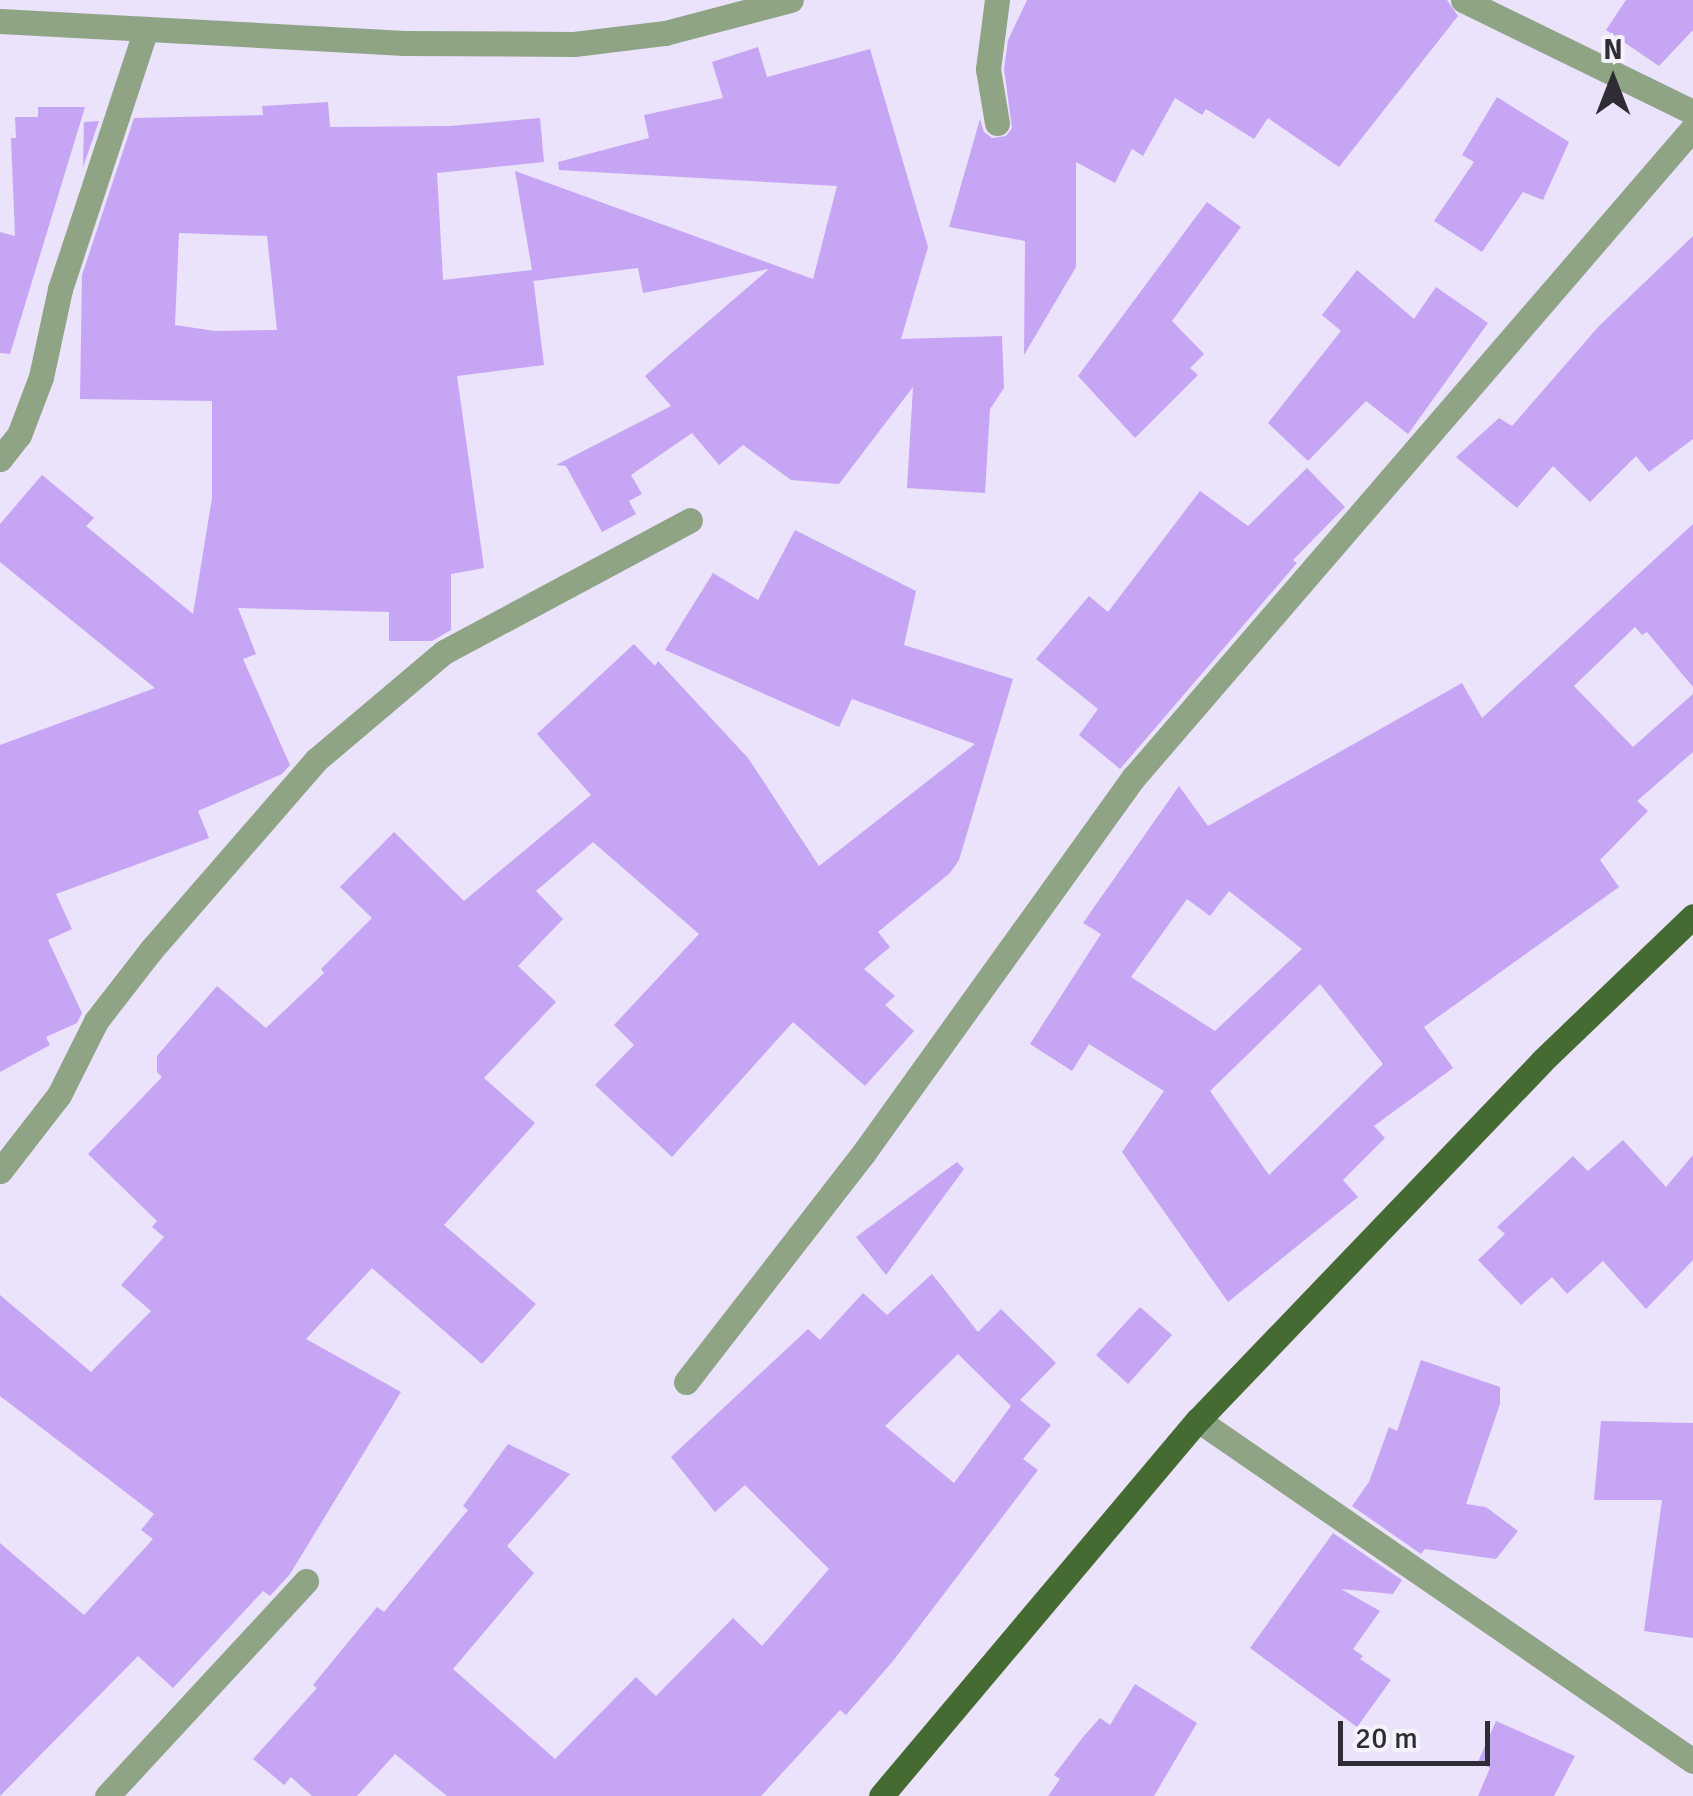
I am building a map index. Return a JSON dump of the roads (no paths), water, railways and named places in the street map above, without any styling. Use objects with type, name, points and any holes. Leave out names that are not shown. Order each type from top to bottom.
[{"type":"main road","points":[[881,1796],[1198,1420],[1542,1061],[1693,916]]},
{"type":"street","points":[[0,21],[404,43],[574,44],[665,33],[791,0]]},
{"type":"street","points":[[997,0],[988,69],[997,123]]},
{"type":"street","points":[[1463,0],[1693,112]]},
{"type":"street","points":[[0,460],[18,435],[40,377],[60,289],[146,30]]},
{"type":"street","points":[[686,1382],[865,1151],[1134,778],[1693,128]]},
{"type":"street","points":[[0,1171],[59,1095],[96,1021],[316,760],[444,652],[690,520]]},
{"type":"street","points":[[1198,1420],[1693,1762]]},
{"type":"street","points":[[106,1796],[306,1581]]}]
